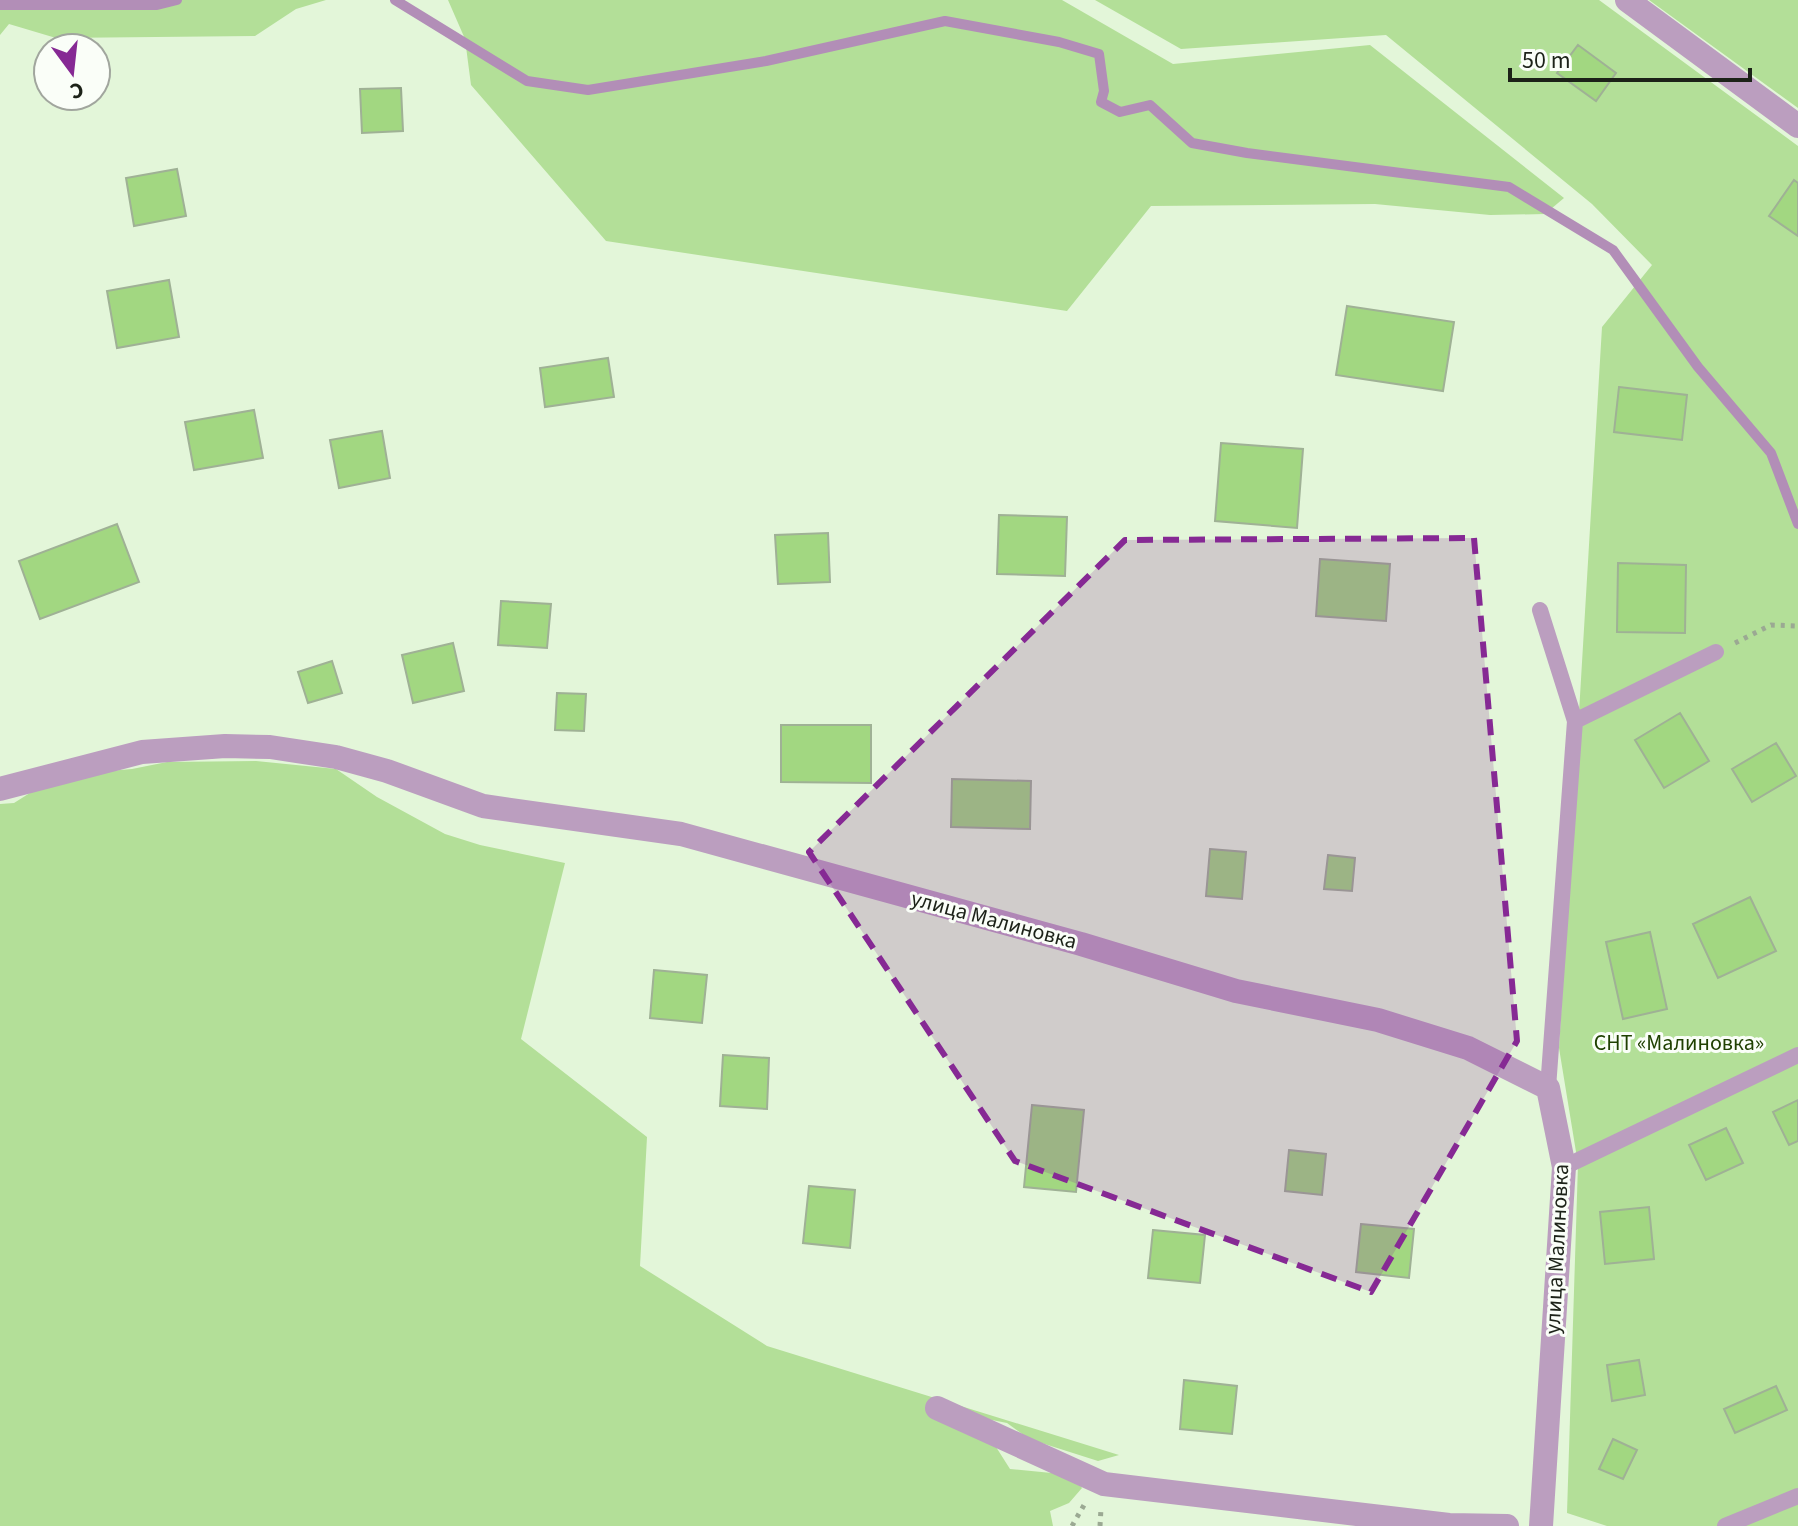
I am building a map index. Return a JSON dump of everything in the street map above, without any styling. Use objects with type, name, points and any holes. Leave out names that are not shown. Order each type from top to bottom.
[{"type":"street","points":[[1627,0],[1795,115]]},
{"type":"street","name":"улица Малиновка","points":[[0,789],[142,752],[225,746],[270,747],[336,757],[387,771],[483,806],[681,834],[1081,944],[1236,991],[1378,1020],[1468,1048],[1548,1088],[1564,1167],[1541,1526]]},
{"type":"street","points":[[937,1408],[1104,1484],[1449,1525],[1507,1526]]},
{"type":"lane","points":[[1540,610],[1575,721],[1548,1088]]},
{"type":"lane","points":[[1575,721],[1716,652]]},
{"type":"lane","points":[[1564,1167],[1798,1055]]},
{"type":"lane","points":[[1725,1526],[1798,1496]]},
{"type":"path","points":[[1716,652],[1771,625],[1798,626]]},
{"type":"highlighted area","points":[[1474,538],[1517,1041],[1371,1292],[1015,1161],[809,852],[1125,540]]},
{"type":"green space","points":[[0,0],[326,0],[296,9],[255,36],[112,37],[112,32],[36,32],[9,24],[0,35]]},
{"type":"green space","points":[[448,0],[1062,0],[1173,64],[1370,45],[1564,198],[1545,214],[1490,215],[1375,204],[1151,206],[1067,311],[606,241],[471,85],[465,39]]},
{"type":"green space","name":"СНТ «Малиновка»","points":[[1095,0],[1599,0],[1798,146],[1798,1526],[1607,1526],[1567,1513],[1578,1164],[1559,1048],[1602,327],[1652,265],[1592,204],[1386,35],[1181,49]]},
{"type":"green space","points":[[1649,0],[1798,0],[1798,108]]},
{"type":"green space","points":[[256,761],[336,769],[377,797],[445,834],[480,845],[565,863],[521,1039],[647,1137],[640,1266],[767,1346],[1119,1455],[1098,1461],[1029,1439],[1007,1423],[977,1417],[1010,1469],[1072,1475],[1082,1488],[1069,1503],[1050,1511],[1053,1526],[0,1526],[0,804],[14,803],[41,786],[97,772],[167,762]]},
{"type":"building","points":[[1578,45],[1616,73],[1596,101],[1557,73]]},
{"type":"building","points":[[401,88],[403,131],[362,133],[360,89]]},
{"type":"building","points":[[177,169],[186,216],[134,226],[126,178]]},
{"type":"building","points":[[1794,180],[1798,183],[1798,236],[1769,216]]},
{"type":"building","points":[[169,280],[179,337],[117,348],[107,291]]},
{"type":"building","points":[[1347,306],[1454,322],[1443,391],[1336,375]]},
{"type":"building","points":[[608,358],[614,397],[545,407],[540,368]]},
{"type":"building","points":[[1619,387],[1687,395],[1682,440],[1614,432]]},
{"type":"building","points":[[254,410],[263,458],[194,470],[185,422]]},
{"type":"building","points":[[382,431],[390,478],[339,488],[330,440]]},
{"type":"building","points":[[1221,443],[1303,449],[1297,528],[1215,521]]},
{"type":"building","points":[[999,515],[1067,517],[1065,576],[997,574]]},
{"type":"building","points":[[117,524],[139,582],[40,619],[19,561]]},
{"type":"building","points":[[828,533],[830,582],[778,584],[775,535]]},
{"type":"building","points":[[1320,559],[1390,564],[1386,621],[1316,616]]},
{"type":"building","points":[[1618,563],[1686,565],[1685,633],[1617,632]]},
{"type":"building","points":[[501,601],[551,604],[547,648],[498,645]]},
{"type":"building","points":[[453,643],[464,691],[413,703],[402,655]]},
{"type":"building","points":[[332,661],[342,693],[308,703],[298,672]]},
{"type":"building","points":[[557,693],[586,694],[584,731],[555,730]]},
{"type":"building","points":[[1680,713],[1709,761],[1664,788],[1635,740]]},
{"type":"building","points":[[781,725],[871,725],[871,783],[781,782]]},
{"type":"building","points":[[1776,743],[1796,776],[1752,802],[1732,769]]},
{"type":"building","points":[[952,779],[1031,781],[1030,829],[951,827]]},
{"type":"building","points":[[1210,849],[1246,852],[1242,899],[1206,896]]},
{"type":"building","points":[[1328,855],[1355,858],[1352,891],[1324,889]]},
{"type":"building","points":[[1750,897],[1776,951],[1718,978],[1693,924]]},
{"type":"building","points":[[1650,932],[1667,1009],[1623,1019],[1606,942]]},
{"type":"building","points":[[654,970],[707,975],[702,1023],[650,1018]]},
{"type":"building","points":[[723,1055],[769,1058],[767,1109],[720,1106]]},
{"type":"building","points":[[1798,1100],[1798,1141],[1789,1145],[1773,1112]]},
{"type":"building","points":[[1032,1105],[1084,1110],[1076,1192],[1024,1187]]},
{"type":"building","points":[[1726,1128],[1743,1163],[1706,1180],[1689,1145]]},
{"type":"building","points":[[1289,1150],[1326,1154],[1322,1195],[1285,1191]]},
{"type":"building","points":[[809,1186],[855,1190],[850,1248],[803,1243]]},
{"type":"building","points":[[1649,1207],[1654,1259],[1605,1264],[1600,1212]]},
{"type":"building","points":[[1361,1224],[1414,1229],[1409,1278],[1356,1272]]},
{"type":"building","points":[[1153,1230],[1205,1235],[1200,1283],[1148,1278]]},
{"type":"building","points":[[1639,1360],[1645,1395],[1612,1401],[1607,1365]]},
{"type":"building","points":[[1184,1380],[1237,1386],[1232,1434],[1180,1429]]},
{"type":"building","points":[[1776,1386],[1787,1410],[1735,1433],[1724,1409]]},
{"type":"building","points":[[1613,1439],[1637,1450],[1623,1479],[1599,1469]]},
{"type":"waterway","points":[[0,5],[157,5],[177,0]]},
{"type":"waterway","points":[[395,0],[527,81],[588,90],[766,61],[945,21],[1059,42],[1099,54],[1104,91],[1101,102],[1120,112],[1150,105],[1192,143],[1509,187],[1613,250],[1698,367],[1771,453],[1798,524]]}]
